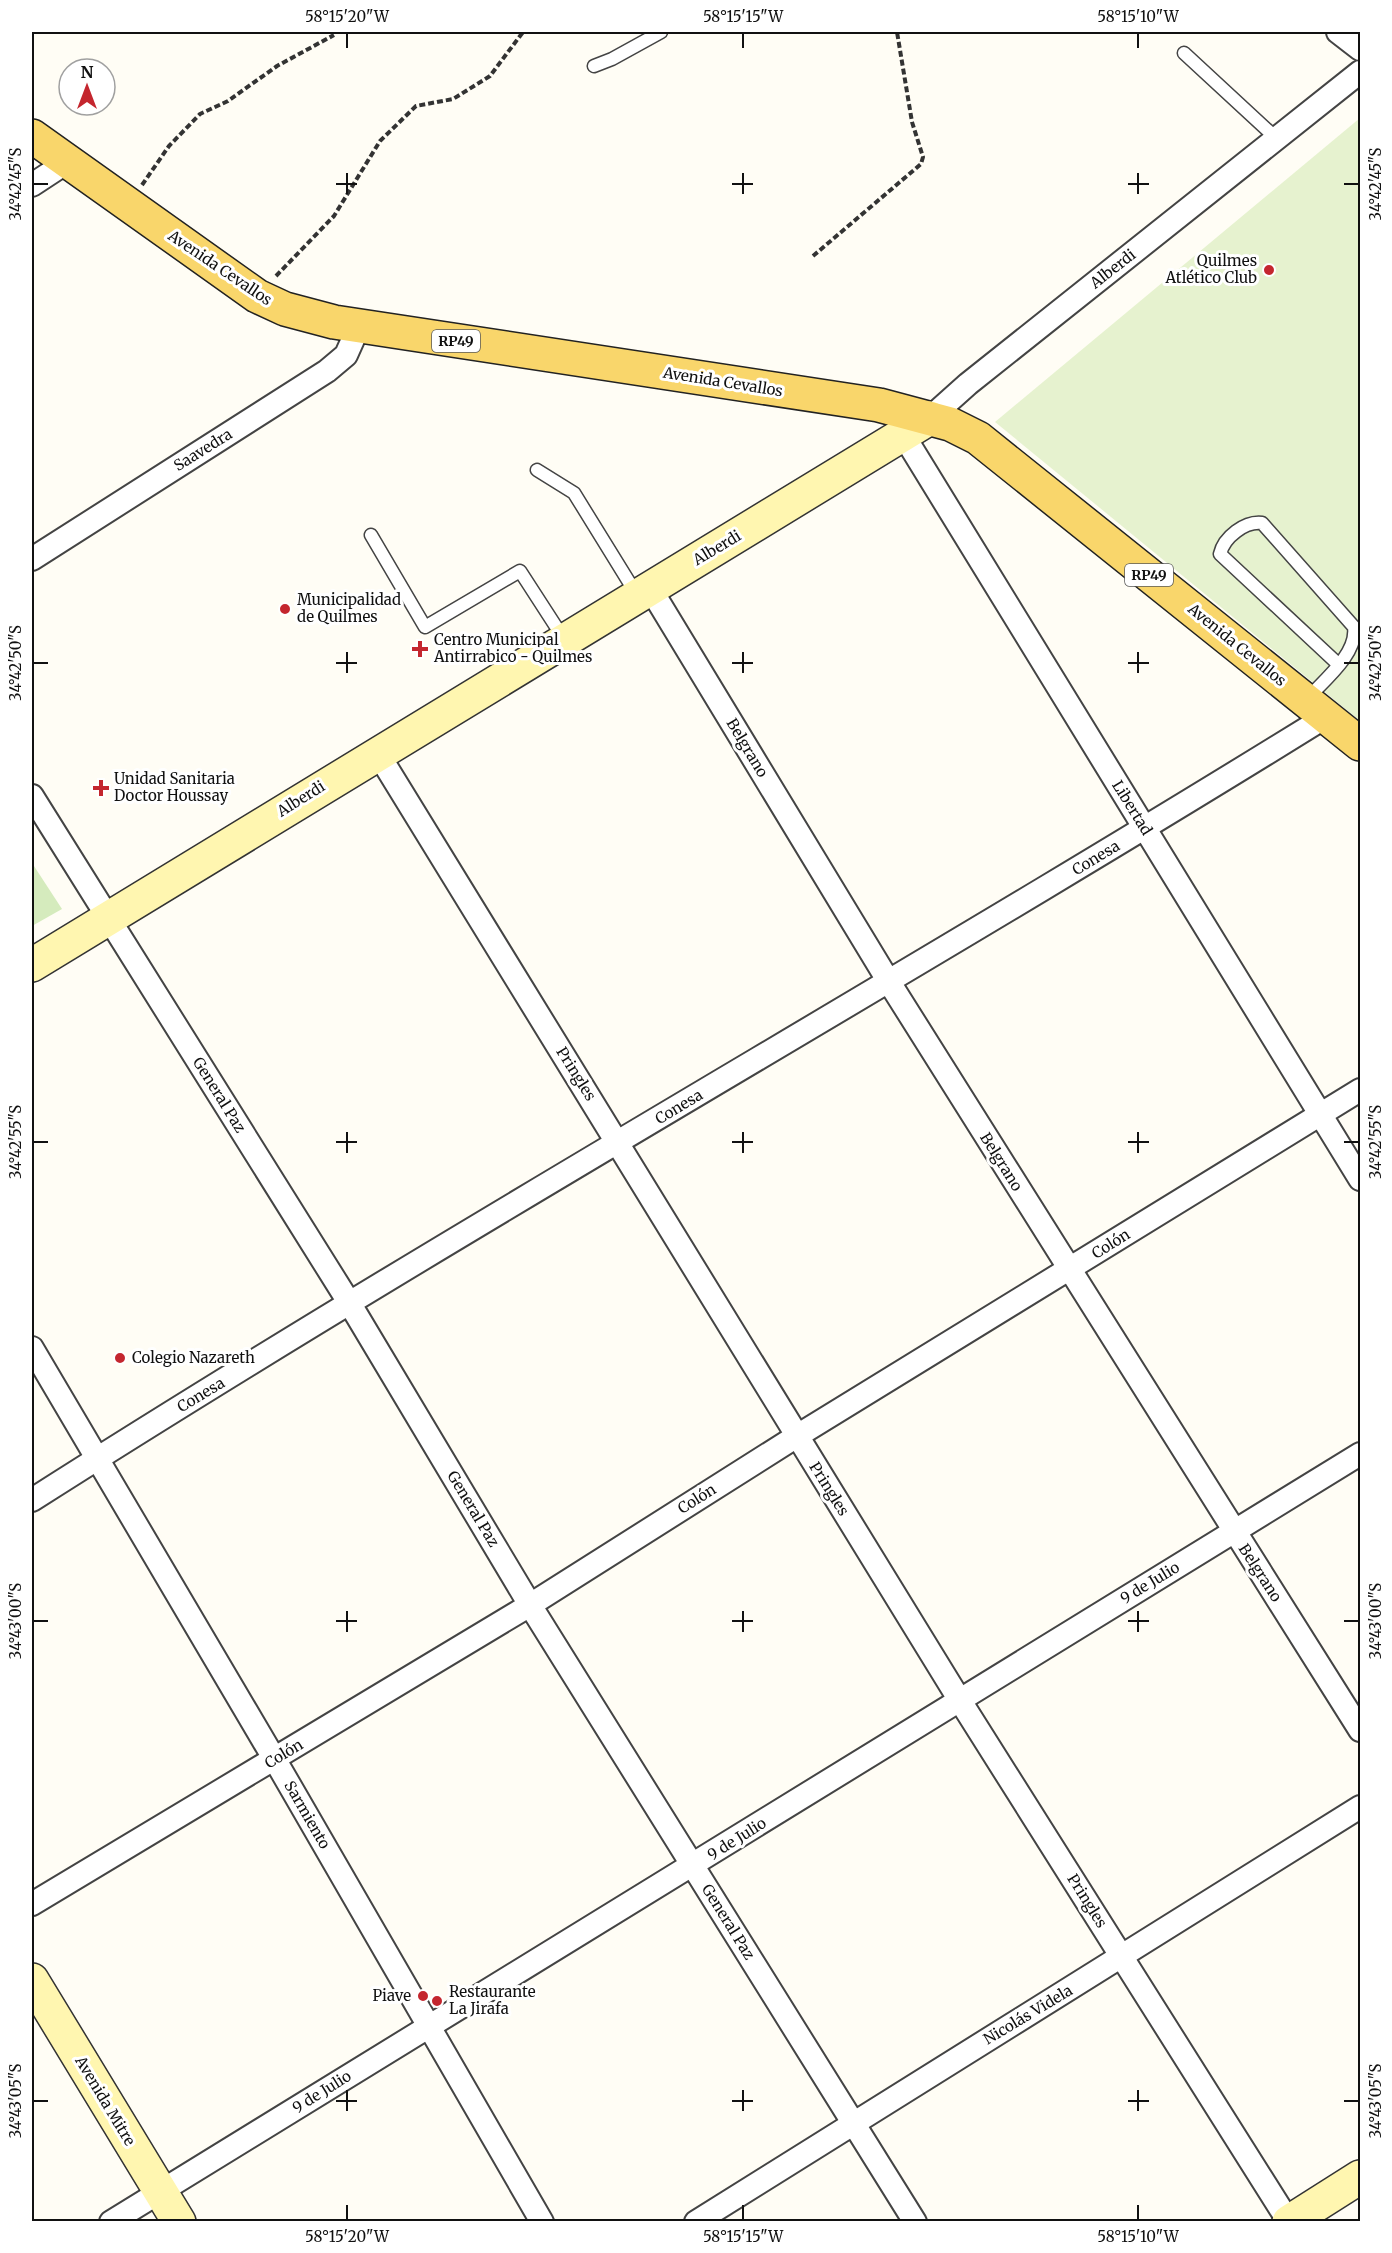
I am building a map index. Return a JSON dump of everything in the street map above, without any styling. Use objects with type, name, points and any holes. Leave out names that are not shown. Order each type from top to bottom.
[{"type":"main road","name":"Avenida Cevallos","points":[[32,136],[257,296],[310,317],[879,405],[964,429],[1360,744]]},
{"type":"street","points":[[1338,32],[1360,50]]},
{"type":"street","name":"Alberdi","points":[[32,964],[377,752],[904,436],[930,418],[968,384],[1360,72]]},
{"type":"street","points":[[32,185],[67,162]]},
{"type":"street","name":"Saavedra","points":[[32,559],[327,371],[346,355],[359,326]]},
{"type":"street","name":"Libertad","points":[[904,436],[1360,1179]]},
{"type":"street","name":"Belgrano","points":[[644,592],[1360,1730]]},
{"type":"street","name":"Conesa","points":[[32,1500],[350,1304],[1145,828],[1316,708]]},
{"type":"street","name":"Pringles","points":[[377,752],[959,1699],[1289,2222]]},
{"type":"street","name":"General Paz","points":[[32,796],[350,1304],[530,1605],[915,2222]]},
{"type":"street","name":"Colón","points":[[32,1904],[530,1605],[796,1436],[1360,1089]]},
{"type":"street","name":"Sarmiento","points":[[32,1348],[275,1760],[542,2222]]},
{"type":"street","name":"9 de Julio","points":[[111,2222],[693,1867],[959,1699],[1360,1454]]},
{"type":"street","name":"Nicolás Videla","points":[[696,2222],[854,2121],[1122,1958],[1360,1807]]},
{"type":"street","name":"Avenida Mitre","points":[[32,1980],[179,2222]]},
{"type":"street","points":[[1289,2222],[1360,2177]]},
{"type":"lane","points":[[594,66],[612,59],[661,32]]},
{"type":"lane","points":[[1184,53],[1277,139]]},
{"type":"lane","points":[[537,470],[574,493],[644,592]]},
{"type":"lane","points":[[1316,708],[1338,664],[1354,641],[1354,627],[1262,523],[1251,522],[1245,525],[1222,544],[1220,554],[1338,664]]},
{"type":"lane","points":[[371,535],[425,627],[520,571],[565,641]]},
{"type":"path","points":[[257,296],[334,216],[380,141],[416,106],[453,99],[490,76],[523,32]]},
{"type":"path","points":[[813,256],[921,164],[923,157],[912,122],[897,32]]},
{"type":"path","points":[[128,205],[169,146],[200,114],[228,102],[278,66],[334,35]]},
{"type":"green space","name":"Quilmes Atlético Club","points":[[1360,118],[1360,721],[995,422]]},
{"type":"green space","points":[[32,863],[62,909],[32,926]]},
{"type":"place","name":"Quilmes Atlético Club","points":[[1269,270]]},
{"type":"place","name":"Municipalidad de Quilmes","points":[[285,609]]},
{"type":"place","name":"Centro Municipal Antirrabico - Quilmes","points":[[420,649]]},
{"type":"place","name":"Unidad Sanitaria Doctor Houssay","points":[[101,788]]},
{"type":"place","name":"Colegio Nazareth","points":[[120,1358]]},
{"type":"place","name":"Piave","points":[[423,1996]]},
{"type":"place","name":"Restaurante La Jirafa","points":[[437,2001]]}]
